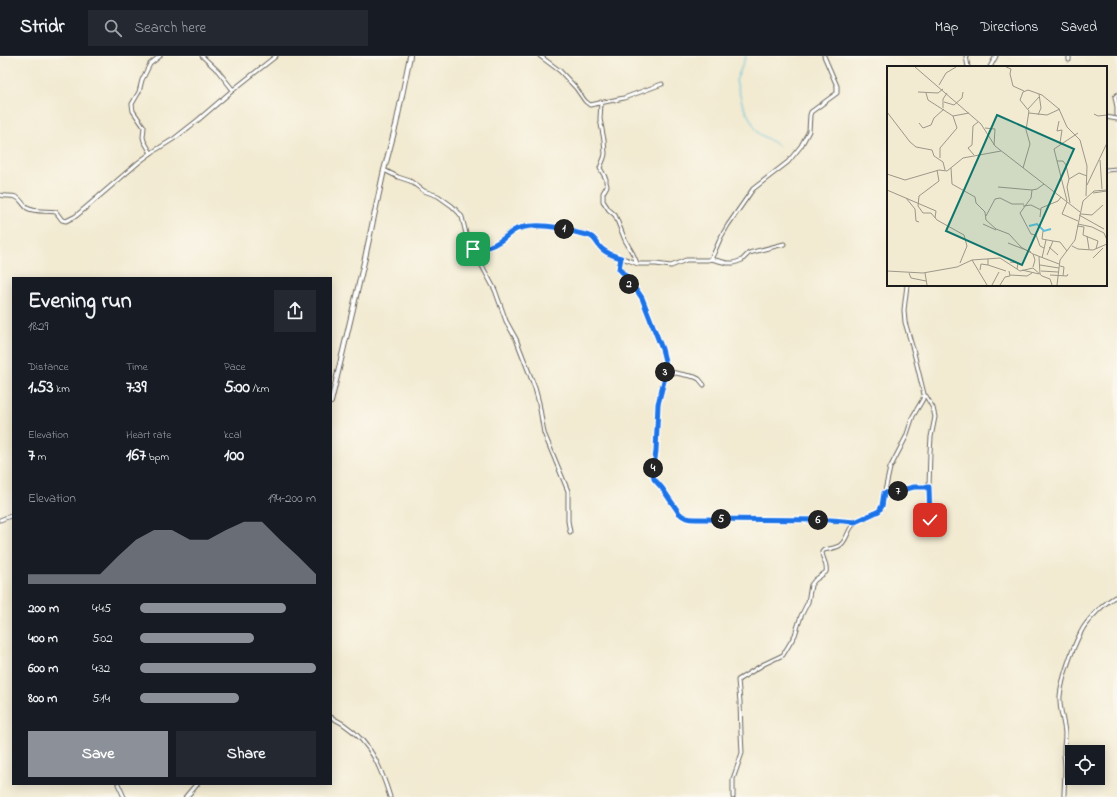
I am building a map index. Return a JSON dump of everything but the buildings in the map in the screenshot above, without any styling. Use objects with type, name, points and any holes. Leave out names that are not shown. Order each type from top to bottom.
[{"type":"street","points":[[151,153],[144,141],[144,127],[133,111],[132,104],[139,92],[142,80],[150,64],[160,56]]},
{"type":"street","points":[[202,56],[218,71],[233,90]]},
{"type":"street","points":[[0,194],[2,196],[15,196],[20,199],[24,206],[29,209],[56,212],[62,220],[66,221],[76,216],[139,162],[175,138],[276,56]]},
{"type":"street","points":[[332,396],[396,124],[410,56]]},
{"type":"street","points":[[540,56],[560,71],[590,105],[624,98],[662,84]]},
{"type":"street","points":[[473,249],[482,248],[497,243],[516,229],[540,226],[560,228],[589,235],[603,250],[612,255],[638,264],[671,266],[683,260],[708,260],[714,253],[728,225],[750,193],[761,182],[788,162],[801,146],[809,131],[810,115],[812,112],[837,93],[837,86],[824,56]]},
{"type":"street","points":[[966,56],[968,66]]},
{"type":"street","points":[[991,66],[996,56]]},
{"type":"street","points":[[1117,95],[1115,98],[1117,115]]},
{"type":"street","points":[[601,102],[600,118],[605,154],[600,168],[606,178],[607,186],[603,193],[603,201],[614,215],[638,264]]},
{"type":"street","points":[[1107,117],[1117,119]]},
{"type":"street","points":[[1107,170],[1117,169]]},
{"type":"street","points":[[384,170],[410,181],[424,190],[438,196],[457,210],[462,217],[467,238],[495,290],[506,321],[516,340],[535,388],[540,404],[544,433],[568,491],[568,521],[570,532]]},
{"type":"street","points":[[711,258],[727,263],[734,263],[742,260],[749,254],[784,244]]},
{"type":"street","points":[[621,258],[619,269],[627,277],[629,284],[642,298],[665,359],[666,371],[658,404],[656,451],[653,474],[654,479],[679,513],[683,517],[695,519],[831,520],[855,522]]},
{"type":"street","points":[[733,797],[732,789],[734,774],[742,752],[738,680],[764,664],[783,655],[795,635],[801,616],[808,602],[811,585],[826,572],[827,568],[822,552],[842,544],[850,527],[855,522],[879,511],[882,506],[892,465],[906,437],[913,416],[924,396],[924,390],[905,322],[904,310],[907,286]]},
{"type":"street","points":[[666,371],[695,377],[699,379],[704,386]]},
{"type":"street","points":[[924,396],[928,398],[933,408],[935,417],[930,444],[930,520]]},
{"type":"street","points":[[884,493],[914,487],[929,487]]},
{"type":"street","points":[[0,520],[12,515]]},
{"type":"street","points":[[1064,797],[1065,728],[1060,705],[1063,680],[1080,632],[1103,606],[1112,598],[1117,596]]},
{"type":"street","points":[[332,718],[345,725],[369,748],[382,771],[390,797]]},
{"type":"street","points":[[118,785],[124,797]]},
{"type":"street","points":[[186,797],[196,785]]},
{"type":"waterway","points":[[746,56],[736,81],[743,106],[758,133],[779,146]]},
{"type":"route","points":[[473,249],[478,249],[497,243],[516,229],[522,227],[540,226],[560,228],[589,235],[603,250],[621,258],[619,269],[627,277],[629,284],[642,298],[662,349],[666,365],[665,377],[658,404],[656,451],[653,476],[683,517],[695,519],[831,520],[855,522],[879,511],[882,506],[884,493],[914,487],[929,487],[930,520]]}]
